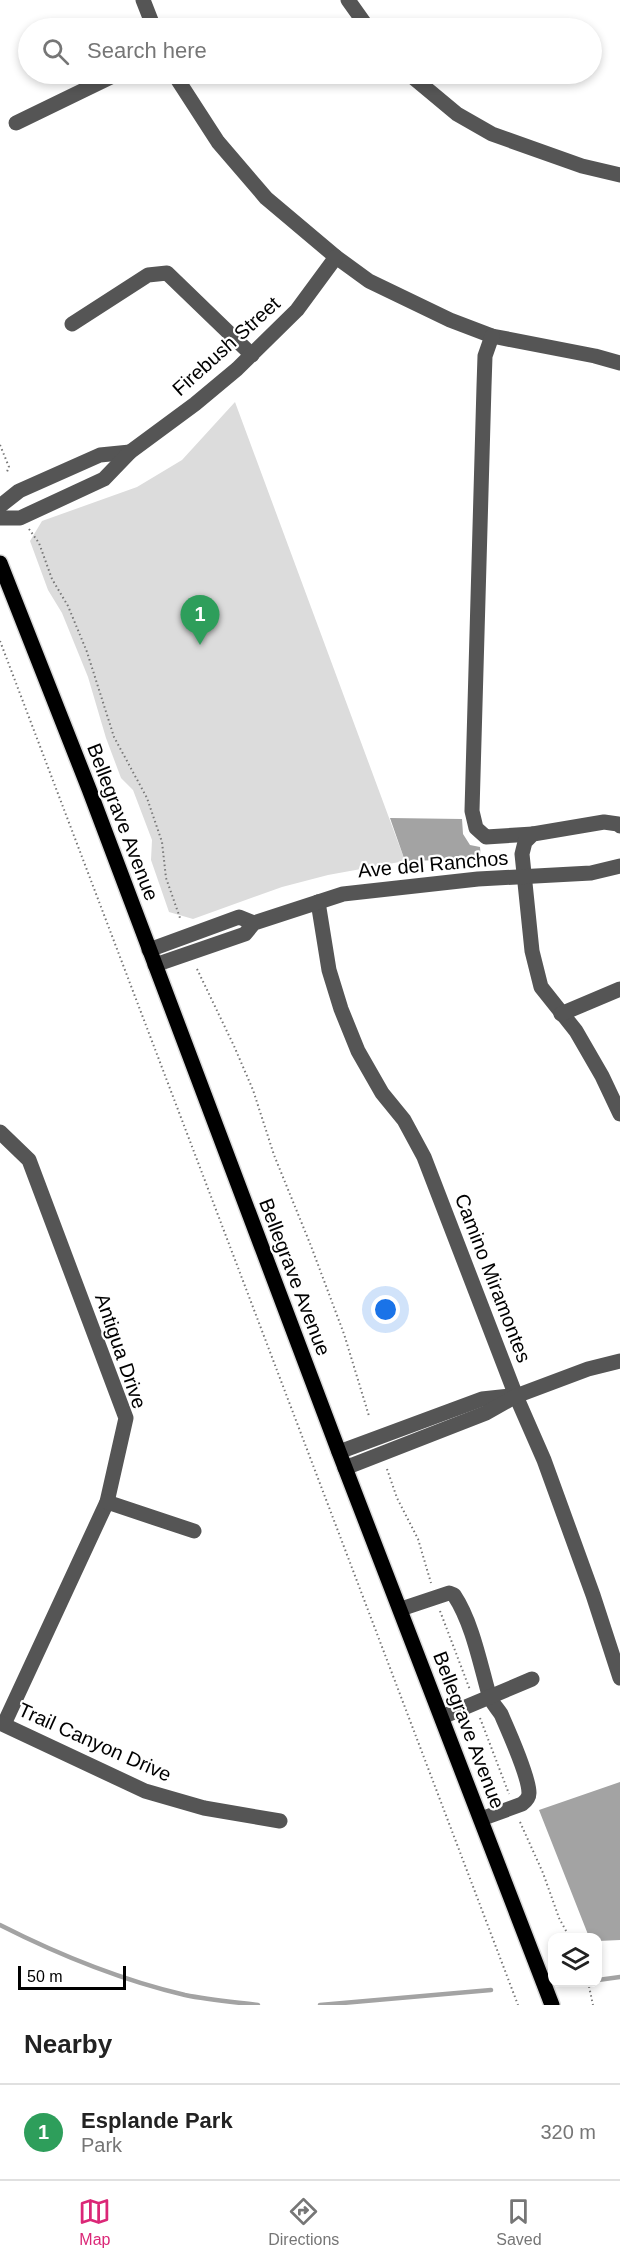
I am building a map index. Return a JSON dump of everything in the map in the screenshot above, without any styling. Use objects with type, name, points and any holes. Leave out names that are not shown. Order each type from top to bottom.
[{"type":"main road","name":"Bellegrave Avenue","points":[[0,563],[89,789],[345,1468],[552,2005]]},
{"type":"street","points":[[143,0],[150,18]]},
{"type":"street","points":[[348,0],[361,18]]},
{"type":"street","points":[[16,123],[96,84]]},
{"type":"street","points":[[180,84],[218,142],[266,198],[336,257],[369,281],[440,316],[492,336],[620,363]]},
{"type":"street","points":[[421,84],[457,114],[492,134],[582,166],[620,175]]},
{"type":"street","name":"Firebush Street","points":[[0,518],[21,518],[104,479],[130,453],[195,404],[252,355],[297,310],[336,257]]},
{"type":"street","points":[[72,324],[148,275],[167,273],[252,355]]},
{"type":"street","points":[[492,336],[485,356],[484,386],[472,811],[476,828],[486,837],[533,834],[604,822],[620,826]]},
{"type":"street","points":[[0,506],[19,491],[100,455],[130,453]]},
{"type":"street","points":[[533,834],[525,842],[522,854],[532,951],[539,978],[542,987],[576,1031],[602,1076],[620,1114]]},
{"type":"street","name":"Ave del Ranchos","points":[[155,965],[245,934],[254,923],[343,894],[468,880],[591,873],[620,866]]},
{"type":"street","name":"Camino Miramontes","points":[[318,902],[329,970],[341,1009],[358,1051],[382,1093],[404,1120],[424,1157],[516,1396],[544,1460],[593,1595],[620,1678]]},
{"type":"street","name":"Ave del Ranchos","points":[[149,950],[239,917],[254,923]]},
{"type":"street","points":[[561,1014],[620,989]]},
{"type":"street","name":"Antigua Drive","points":[[0,1132],[29,1160],[126,1418],[107,1502],[2,1723]]},
{"type":"street","points":[[345,1468],[486,1413],[516,1396],[588,1369],[620,1361]]},
{"type":"street","points":[[339,1452],[482,1399],[516,1396]]},
{"type":"street","points":[[107,1502],[194,1531]]},
{"type":"street","points":[[400,1609],[449,1593],[454,1595],[480,1658],[490,1697],[500,1712],[509,1733],[527,1782],[529,1793],[527,1800],[481,1819]]},
{"type":"street","points":[[442,1717],[532,1679]]},
{"type":"street","name":"Trail Canyon Drive","points":[[2,1723],[145,1791],[204,1808],[280,1821]]},
{"type":"path","points":[[0,445],[9,467],[6,474]]},
{"type":"path","points":[[27,527],[39,543],[52,579],[68,606],[87,652],[114,737],[147,798],[162,842],[166,878],[180,918]]},
{"type":"path","points":[[0,641],[518,2005]]},
{"type":"path","points":[[197,969],[253,1090],[274,1155],[344,1334],[369,1416]]},
{"type":"path","points":[[589,1987],[593,2005]]},
{"type":"shaded area","points":[[235,402],[405,861],[328,875],[282,887],[193,919],[169,912],[151,860],[152,840],[133,790],[121,778],[106,738],[88,677],[62,613],[48,590],[30,541],[42,521],[137,487],[182,460]]},
{"type":"shaded area","points":[[390,818],[462,819],[463,834],[470,845],[480,847],[481,859],[405,861]]},
{"type":"shaded area","points":[[620,1782],[620,1940],[602,1941],[602,1933],[587,1933],[539,1810]]},
{"type":"waterway","points":[[0,1925],[68,1956],[137,1982],[194,1997],[258,2005]]},
{"type":"waterway","points":[[602,1979],[620,1977]]},
{"type":"waterway","points":[[320,2005],[491,1990]]},
{"type":"place","name":"Esplande Park","points":[[200,645]]}]
